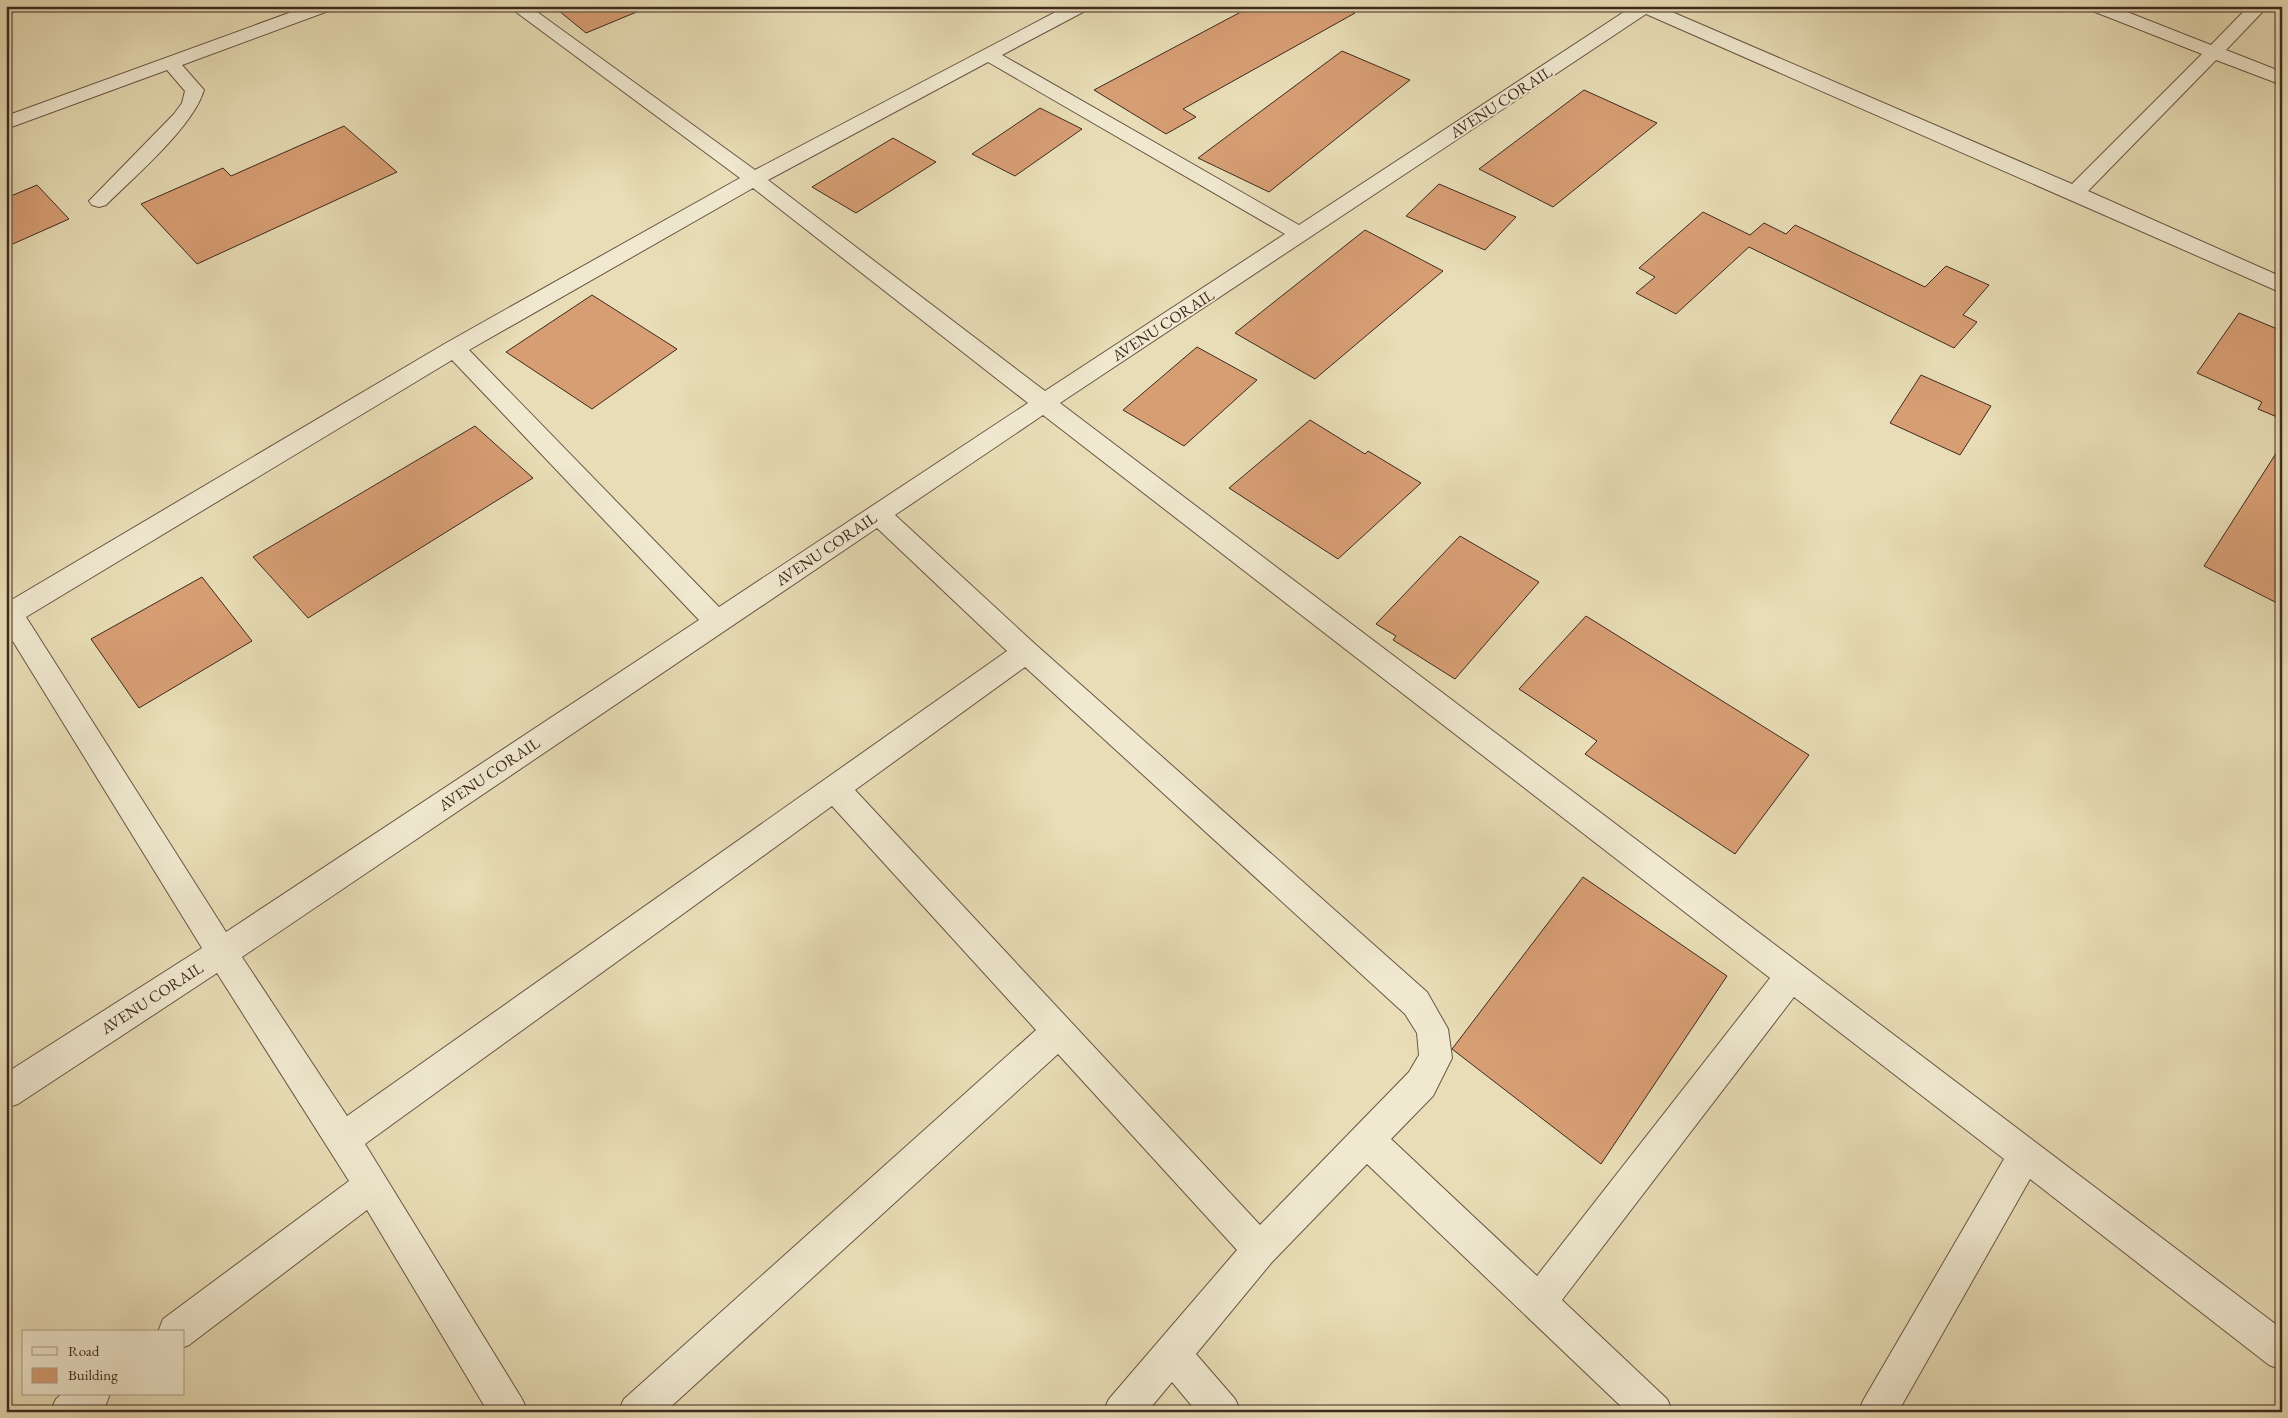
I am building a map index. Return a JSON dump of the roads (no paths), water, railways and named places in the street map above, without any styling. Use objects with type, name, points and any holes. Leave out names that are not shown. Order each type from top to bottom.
[{"type":"street","points":[[6,9],[10,6]]},
{"type":"street","points":[[6,123],[171,62],[293,11],[325,6]]},
{"type":"street","points":[[516,6],[754,179],[1044,404],[2282,1352]]},
{"type":"street","points":[[509,1412],[372,1185],[222,953],[8,612],[454,348],[754,179],[1081,6]]},
{"type":"street","points":[[1644,6],[2075,193],[2282,286]]},
{"type":"street","name":"AVENU CORAIL","points":[[6,1092],[222,953],[878,514],[1644,6]]},
{"type":"street","points":[[2096,6],[2282,79]]},
{"type":"street","points":[[2075,193],[2259,6]]},
{"type":"street","points":[[989,55],[1300,234]]},
{"type":"street","points":[[99,201],[181,118],[191,103],[195,90],[171,62]]},
{"type":"street","points":[[454,348],[717,622]]},
{"type":"street","points":[[878,514],[1026,652],[1416,1003],[1432,1029],[1436,1058],[1421,1084],[1260,1250],[1122,1412]]},
{"type":"street","points":[[342,1140],[1026,652]]},
{"type":"street","points":[[834,788],[1260,1250]]},
{"type":"street","points":[[1539,1302],[1791,976]]},
{"type":"street","points":[[637,1412],[1059,1031]]},
{"type":"street","points":[[1368,1140],[1654,1412]]},
{"type":"street","points":[[1877,1412],[2024,1155]]},
{"type":"street","points":[[179,1330],[372,1185]]},
{"type":"street","points":[[1171,1353],[1222,1412]]},
{"type":"street","points":[[68,1412],[89,1396]]}]
